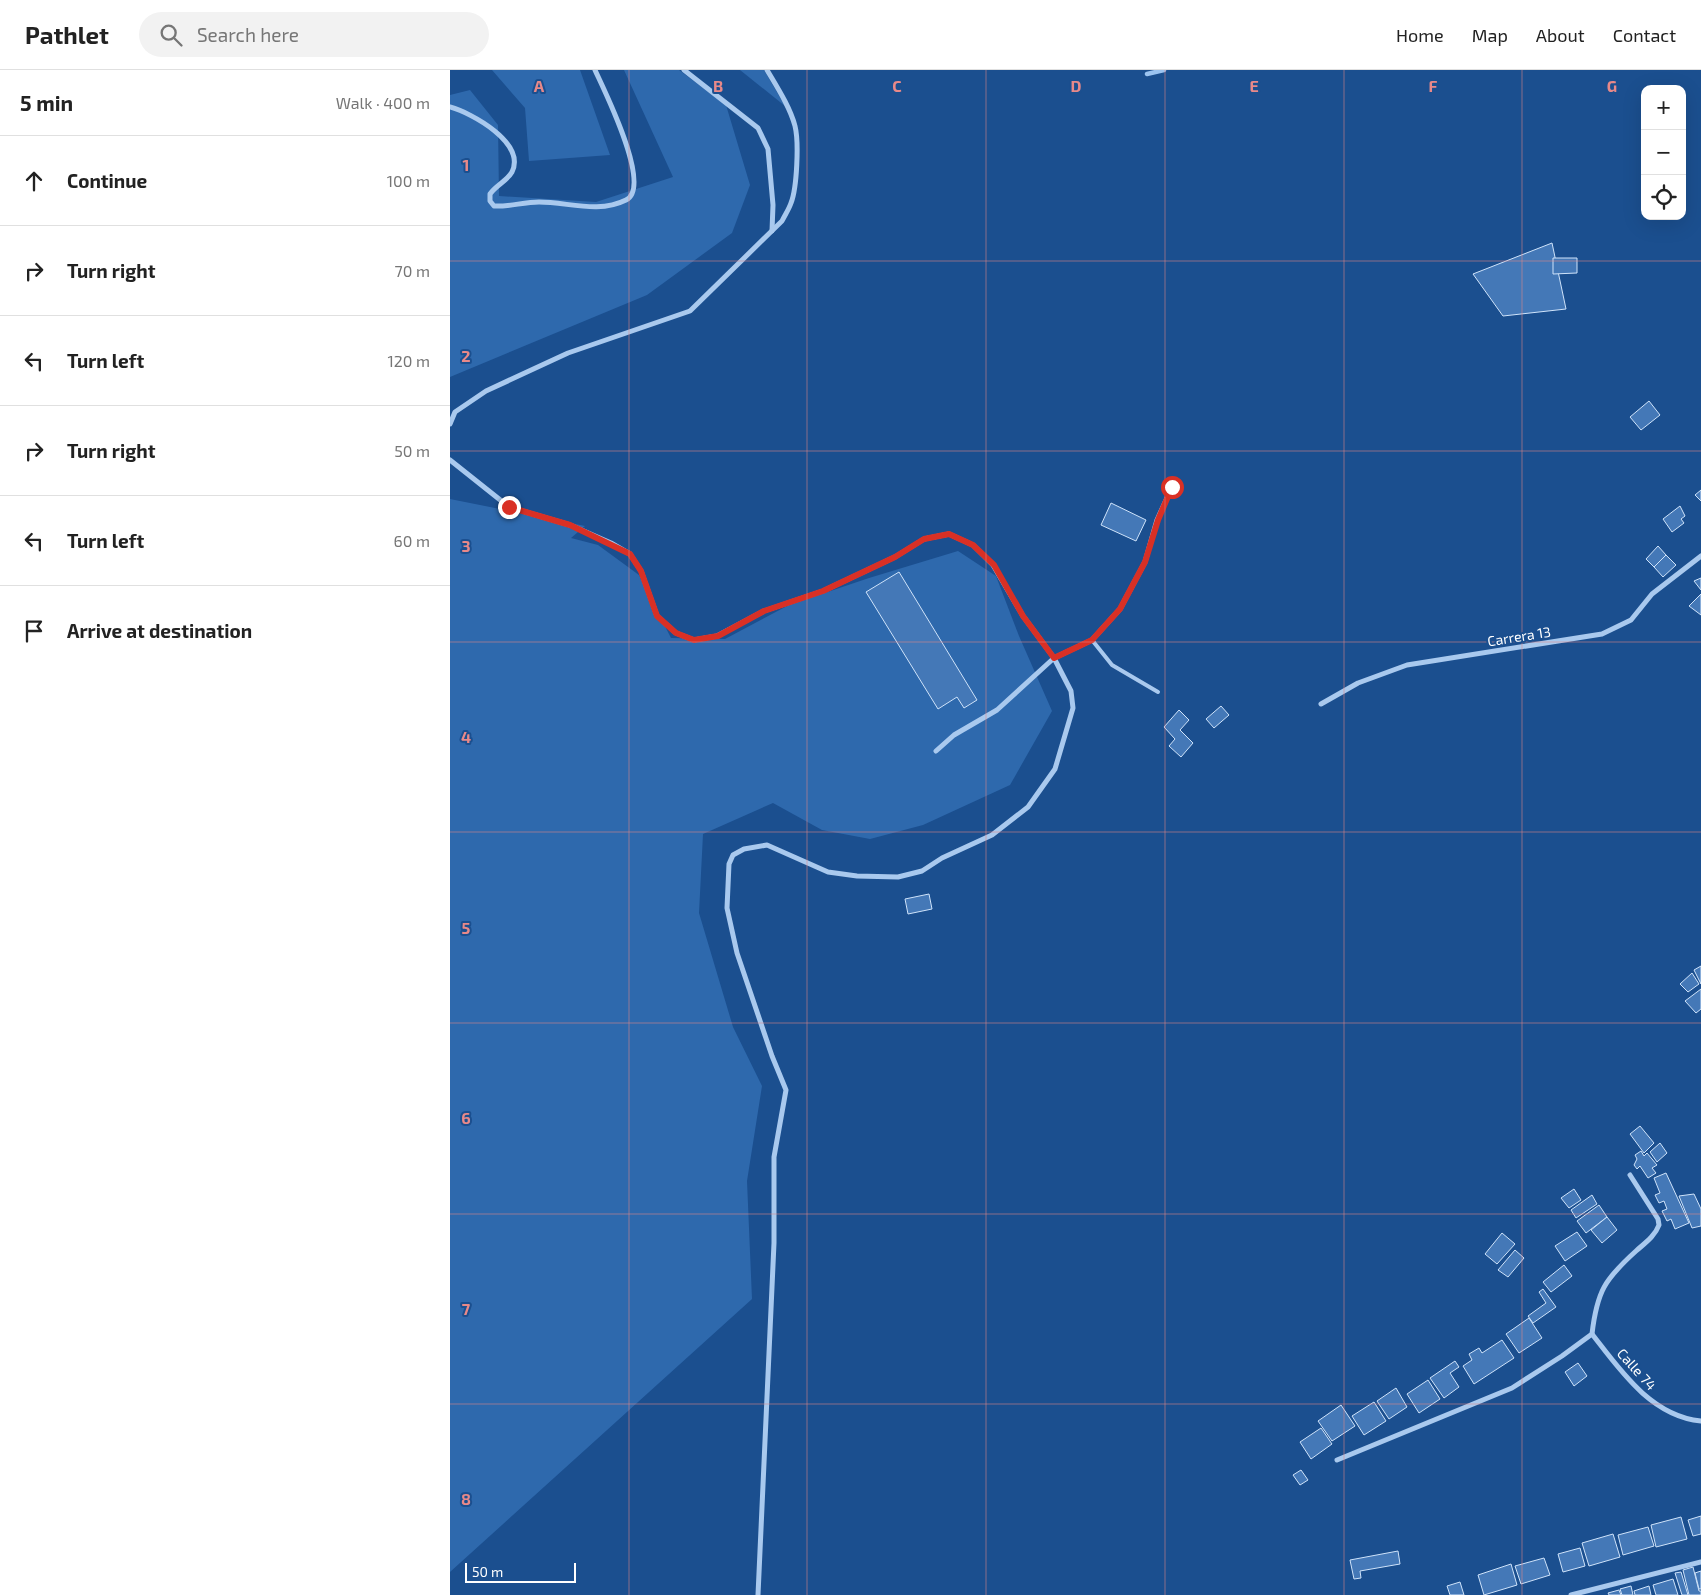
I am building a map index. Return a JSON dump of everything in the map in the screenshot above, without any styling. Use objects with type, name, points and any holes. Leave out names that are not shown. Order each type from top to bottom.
[{"type":"street","points":[[450,108],[462,110],[479,119],[509,146],[513,155],[512,171],[508,178],[490,194],[490,201],[494,206],[540,202],[588,208],[620,203],[628,200],[633,193],[634,171],[616,117],[595,70]]},
{"type":"street","points":[[684,70],[758,128],[768,149],[774,205],[772,232]]},
{"type":"street","points":[[450,424],[455,412],[486,390],[568,352],[690,311],[782,221],[791,205],[794,192],[797,149],[795,126],[780,92],[767,70]]},
{"type":"street","points":[[450,460],[509,507],[570,525],[630,554],[641,571],[657,616],[676,633],[694,640],[718,636],[764,611],[823,591],[895,557],[924,539],[949,534],[973,545],[994,565],[1023,616],[1054,658],[1071,691],[1073,708],[1055,769],[1028,808],[992,835],[942,858],[922,871],[898,877],[857,876],[828,872],[767,845],[744,849],[733,855],[730,864],[728,908],[737,953],[772,1056],[786,1090],[774,1158],[774,1243],[758,1595]]},
{"type":"street","points":[[936,751],[954,735],[997,710],[1054,658],[1092,640],[1120,609],[1145,562],[1158,520],[1172,487]]},
{"type":"street","name":"Carrera 13","points":[[1321,704],[1358,682],[1407,664],[1602,634],[1631,620],[1652,594],[1701,556]]},
{"type":"street","points":[[1337,1460],[1512,1388],[1592,1334],[1595,1310],[1604,1285],[1619,1267],[1650,1238],[1659,1225],[1658,1219],[1630,1175]]},
{"type":"street","name":"Calle 74","points":[[1592,1334],[1625,1374],[1650,1400],[1688,1420],[1701,1421]]},
{"type":"street","points":[[1571,1595],[1701,1562]]},
{"type":"lane","points":[[1092,640],[1112,665],[1158,692]]},
{"type":"shaded area","points":[[492,70],[580,70],[610,155],[529,161],[525,108]]},
{"type":"shaded area","points":[[624,70],[679,70],[726,105],[750,185],[732,233],[647,295],[450,377],[450,95],[470,90],[498,125],[499,196],[596,202],[673,177]]},
{"type":"shaded area","points":[[740,70],[764,70],[785,106]]},
{"type":"shaded area","points":[[450,499],[585,526],[571,538],[598,545],[639,575],[671,638],[725,639],[789,605],[958,551],[996,576],[1019,636],[1052,711],[1010,785],[923,825],[870,839],[822,830],[773,803],[703,834],[699,913],[733,1027],[762,1086],[747,1181],[752,1299],[450,1572]]},
{"type":"building","points":[[1552,243],[1566,309],[1503,316],[1473,274]]},
{"type":"building","points":[[1553,258],[1577,258],[1577,273],[1553,274]]},
{"type":"building","points":[[1649,401],[1660,415],[1641,430],[1630,417]]},
{"type":"building","points":[[1701,490],[1701,501],[1695,495]]},
{"type":"building","points":[[1111,503],[1146,520],[1136,541],[1101,525]]},
{"type":"building","points":[[1680,506],[1685,516],[1681,519],[1684,523],[1672,532],[1663,519]]},
{"type":"building","points":[[1658,546],[1666,555],[1654,567],[1646,559]]},
{"type":"building","points":[[1666,555],[1676,565],[1663,577],[1654,567]]},
{"type":"building","points":[[899,572],[977,700],[964,708],[957,697],[938,709],[866,592]]},
{"type":"building","points":[[1701,578],[1701,590],[1694,581]]},
{"type":"building","points":[[1701,594],[1701,615],[1689,606]]},
{"type":"building","points":[[1221,706],[1229,715],[1214,728],[1206,719]]},
{"type":"building","points":[[1179,710],[1189,720],[1180,730],[1193,743],[1181,757],[1169,746],[1175,739],[1164,727]]},
{"type":"building","points":[[929,894],[932,909],[908,914],[905,899]]},
{"type":"building","points":[[1701,966],[1701,984],[1694,970]]},
{"type":"building","points":[[1692,973],[1699,984],[1688,992],[1680,984]]},
{"type":"building","points":[[1701,989],[1701,1009],[1696,1013],[1685,1001]]},
{"type":"building","points":[[1640,1126],[1654,1143],[1644,1153],[1630,1134]]},
{"type":"building","points":[[1660,1143],[1667,1153],[1657,1162],[1650,1152]]},
{"type":"building","points":[[1641,1151],[1644,1156],[1647,1153],[1657,1165],[1652,1168],[1656,1173],[1648,1178],[1640,1166],[1637,1169],[1634,1165],[1637,1159],[1635,1155]]},
{"type":"building","points":[[1666,1173],[1689,1223],[1675,1229],[1671,1219],[1667,1221],[1662,1211],[1667,1209],[1664,1201],[1659,1203],[1655,1195],[1660,1193],[1654,1178]]},
{"type":"building","points":[[1574,1189],[1581,1200],[1569,1208],[1561,1198]]},
{"type":"building","points":[[1694,1194],[1701,1209],[1701,1226],[1692,1228],[1679,1196]]},
{"type":"building","points":[[1592,1195],[1597,1204],[1576,1218],[1571,1210]]},
{"type":"building","points":[[1599,1205],[1607,1217],[1586,1233],[1577,1221]]},
{"type":"building","points":[[1607,1217],[1617,1230],[1602,1243],[1591,1230]]},
{"type":"building","points":[[1577,1232],[1587,1246],[1565,1261],[1555,1246]]},
{"type":"building","points":[[1502,1233],[1515,1244],[1497,1264],[1485,1254]]},
{"type":"building","points":[[1515,1250],[1524,1258],[1508,1277],[1498,1270]]},
{"type":"building","points":[[1564,1265],[1572,1276],[1551,1292],[1543,1282]]},
{"type":"building","points":[[1543,1289],[1556,1307],[1533,1323],[1528,1316],[1546,1303],[1539,1292]]},
{"type":"building","points":[[1529,1318],[1542,1338],[1519,1353],[1506,1334]]},
{"type":"building","points":[[1502,1340],[1514,1358],[1474,1384],[1463,1366],[1472,1360],[1469,1354],[1479,1348],[1482,1353]]},
{"type":"building","points":[[1455,1361],[1459,1367],[1450,1373],[1459,1387],[1444,1398],[1430,1378]]},
{"type":"building","points":[[1578,1363],[1587,1376],[1574,1386],[1565,1372]]},
{"type":"building","points":[[1428,1380],[1440,1399],[1419,1413],[1407,1394]]},
{"type":"building","points":[[1396,1388],[1407,1407],[1389,1419],[1377,1401]]},
{"type":"building","points":[[1374,1402],[1386,1421],[1364,1435],[1352,1416]]},
{"type":"building","points":[[1341,1405],[1355,1426],[1332,1441],[1318,1421]]},
{"type":"building","points":[[1321,1428],[1332,1444],[1311,1459],[1300,1442]]},
{"type":"building","points":[[1301,1470],[1308,1480],[1300,1485],[1293,1475]]},
{"type":"building","points":[[1701,1516],[1701,1534],[1693,1536],[1688,1520]]},
{"type":"building","points":[[1681,1517],[1687,1539],[1656,1547],[1651,1525]]},
{"type":"building","points":[[1648,1527],[1654,1546],[1623,1555],[1618,1535]]},
{"type":"building","points":[[1613,1534],[1620,1557],[1589,1566],[1582,1543]]},
{"type":"building","points":[[1580,1548],[1585,1566],[1563,1572],[1558,1554]]},
{"type":"building","points":[[1398,1551],[1400,1564],[1360,1571],[1361,1578],[1354,1579],[1350,1560]]},
{"type":"building","points":[[1544,1558],[1550,1575],[1521,1584],[1515,1566]]},
{"type":"building","points":[[1511,1564],[1517,1585],[1484,1595],[1478,1575]]},
{"type":"building","points":[[1693,1567],[1701,1595],[1689,1595],[1683,1570]]},
{"type":"building","points":[[1701,1571],[1701,1589],[1699,1589],[1695,1573]]},
{"type":"building","points":[[1681,1572],[1688,1595],[1682,1595],[1675,1573]]},
{"type":"building","points":[[1673,1579],[1678,1595],[1656,1595],[1653,1585]]},
{"type":"building","points":[[1460,1582],[1464,1595],[1450,1595],[1447,1586]]},
{"type":"building","points":[[1631,1586],[1633,1595],[1622,1595],[1620,1589]]},
{"type":"building","points":[[1649,1586],[1651,1595],[1635,1595],[1634,1591]]},
{"type":"building","points":[[1619,1590],[1621,1595],[1609,1595],[1608,1593]]},
{"type":"waterway","points":[[1147,74],[1164,70]]},
{"type":"route","points":[[509,507],[570,525],[611,543],[630,554],[641,571],[657,616],[676,633],[694,640],[718,636],[764,611],[823,591],[895,557],[924,539],[949,534],[973,545],[994,565],[1023,616],[1054,658],[1092,640],[1120,609],[1145,562],[1158,520],[1172,487]]}]
